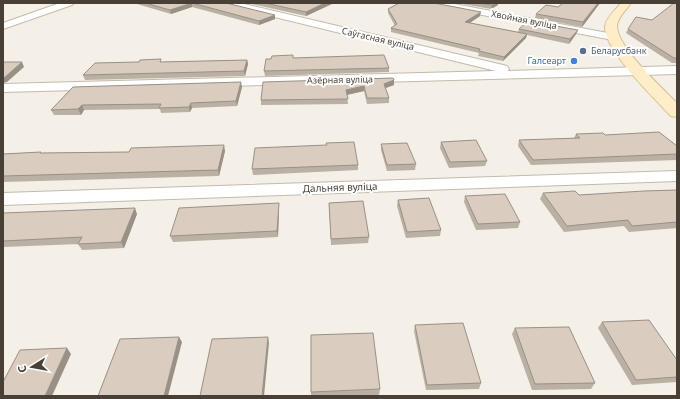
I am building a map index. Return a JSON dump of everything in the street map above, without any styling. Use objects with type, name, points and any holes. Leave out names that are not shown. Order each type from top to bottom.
[{"type":"street","points":[[3,26],[68,3]]},
{"type":"street","name":"Саўгасная вуліца","points":[[228,3],[528,75]]},
{"type":"street","name":"Хвойная вуліца","points":[[435,3],[613,37]]},
{"type":"street","points":[[626,3],[611,25],[613,37],[636,71],[677,112]]},
{"type":"street","points":[[34,6],[45,10]]},
{"type":"street","name":"Азёрная вуліца","points":[[3,88],[677,70]]},
{"type":"street","name":"Дальняя вуліца","points":[[3,199],[677,176]]},
{"type":"building","points":[[145,3],[192,3],[170,10]]},
{"type":"building","points":[[192,3],[226,3],[275,15],[259,21]]},
{"type":"building","points":[[265,3],[325,3],[306,12]]},
{"type":"building","points":[[399,3],[434,3],[481,12],[465,22],[527,34],[504,57],[479,51],[480,49],[391,28],[397,24],[388,9]]},
{"type":"building","points":[[478,3],[496,3],[492,5]]},
{"type":"building","points":[[563,3],[598,3],[583,22],[536,14],[546,5],[558,7]]},
{"type":"building","points":[[674,3],[677,3],[677,58],[674,58],[628,29],[636,17],[652,20]]},
{"type":"building","points":[[528,21],[578,30],[570,39],[519,29]]},
{"type":"building","points":[[293,55],[293,58],[384,55],[389,68],[264,71],[266,59],[271,59],[272,56]]},
{"type":"building","points":[[161,59],[160,62],[247,60],[244,71],[83,75],[95,63],[139,62],[140,60]]},
{"type":"building","points":[[3,62],[22,62],[3,78]]},
{"type":"building","points":[[393,78],[394,80],[384,84],[389,98],[367,98],[364,86],[346,90],[348,99],[261,100],[263,82]]},
{"type":"building","points":[[241,82],[236,101],[191,103],[189,107],[159,108],[161,104],[82,105],[78,109],[51,110],[73,87]]},
{"type":"building","points":[[659,132],[677,146],[677,154],[533,160],[519,140],[580,138],[576,134],[603,133],[605,135]]},
{"type":"building","points":[[476,140],[487,161],[450,162],[441,142]]},
{"type":"building","points":[[354,142],[358,165],[252,169],[255,148],[327,145],[326,143]]},
{"type":"building","points":[[407,143],[416,164],[387,165],[381,144]]},
{"type":"building","points":[[224,145],[218,170],[3,176],[3,154],[41,152],[40,153],[129,152],[131,148]]},
{"type":"building","points":[[677,190],[677,222],[632,226],[628,220],[567,226],[543,193],[575,191],[579,195]]},
{"type":"building","points":[[505,194],[520,222],[478,224],[465,196]]},
{"type":"building","points":[[429,198],[441,230],[407,232],[398,200]]},
{"type":"building","points":[[363,201],[369,237],[331,239],[329,203]]},
{"type":"building","points":[[279,203],[277,231],[170,236],[179,208]]},
{"type":"building","points":[[135,208],[121,242],[78,244],[82,237],[3,241],[3,213]]},
{"type":"building","points":[[649,320],[677,360],[677,377],[636,380],[602,322]]},
{"type":"building","points":[[463,323],[481,383],[427,385],[415,325]]},
{"type":"building","points":[[569,327],[595,383],[535,384],[515,328]]},
{"type":"building","points":[[373,333],[380,389],[311,392],[311,335]]},
{"type":"building","points":[[179,337],[164,396],[98,396],[120,339]]},
{"type":"building","points":[[268,337],[262,396],[200,396],[212,339]]},
{"type":"building","points":[[67,348],[45,396],[3,396],[3,382],[20,350]]},
{"type":"place","name":"Беларусбанк","points":[[583,51]]},
{"type":"place","name":"Галсеарт","points":[[574,61]]}]
